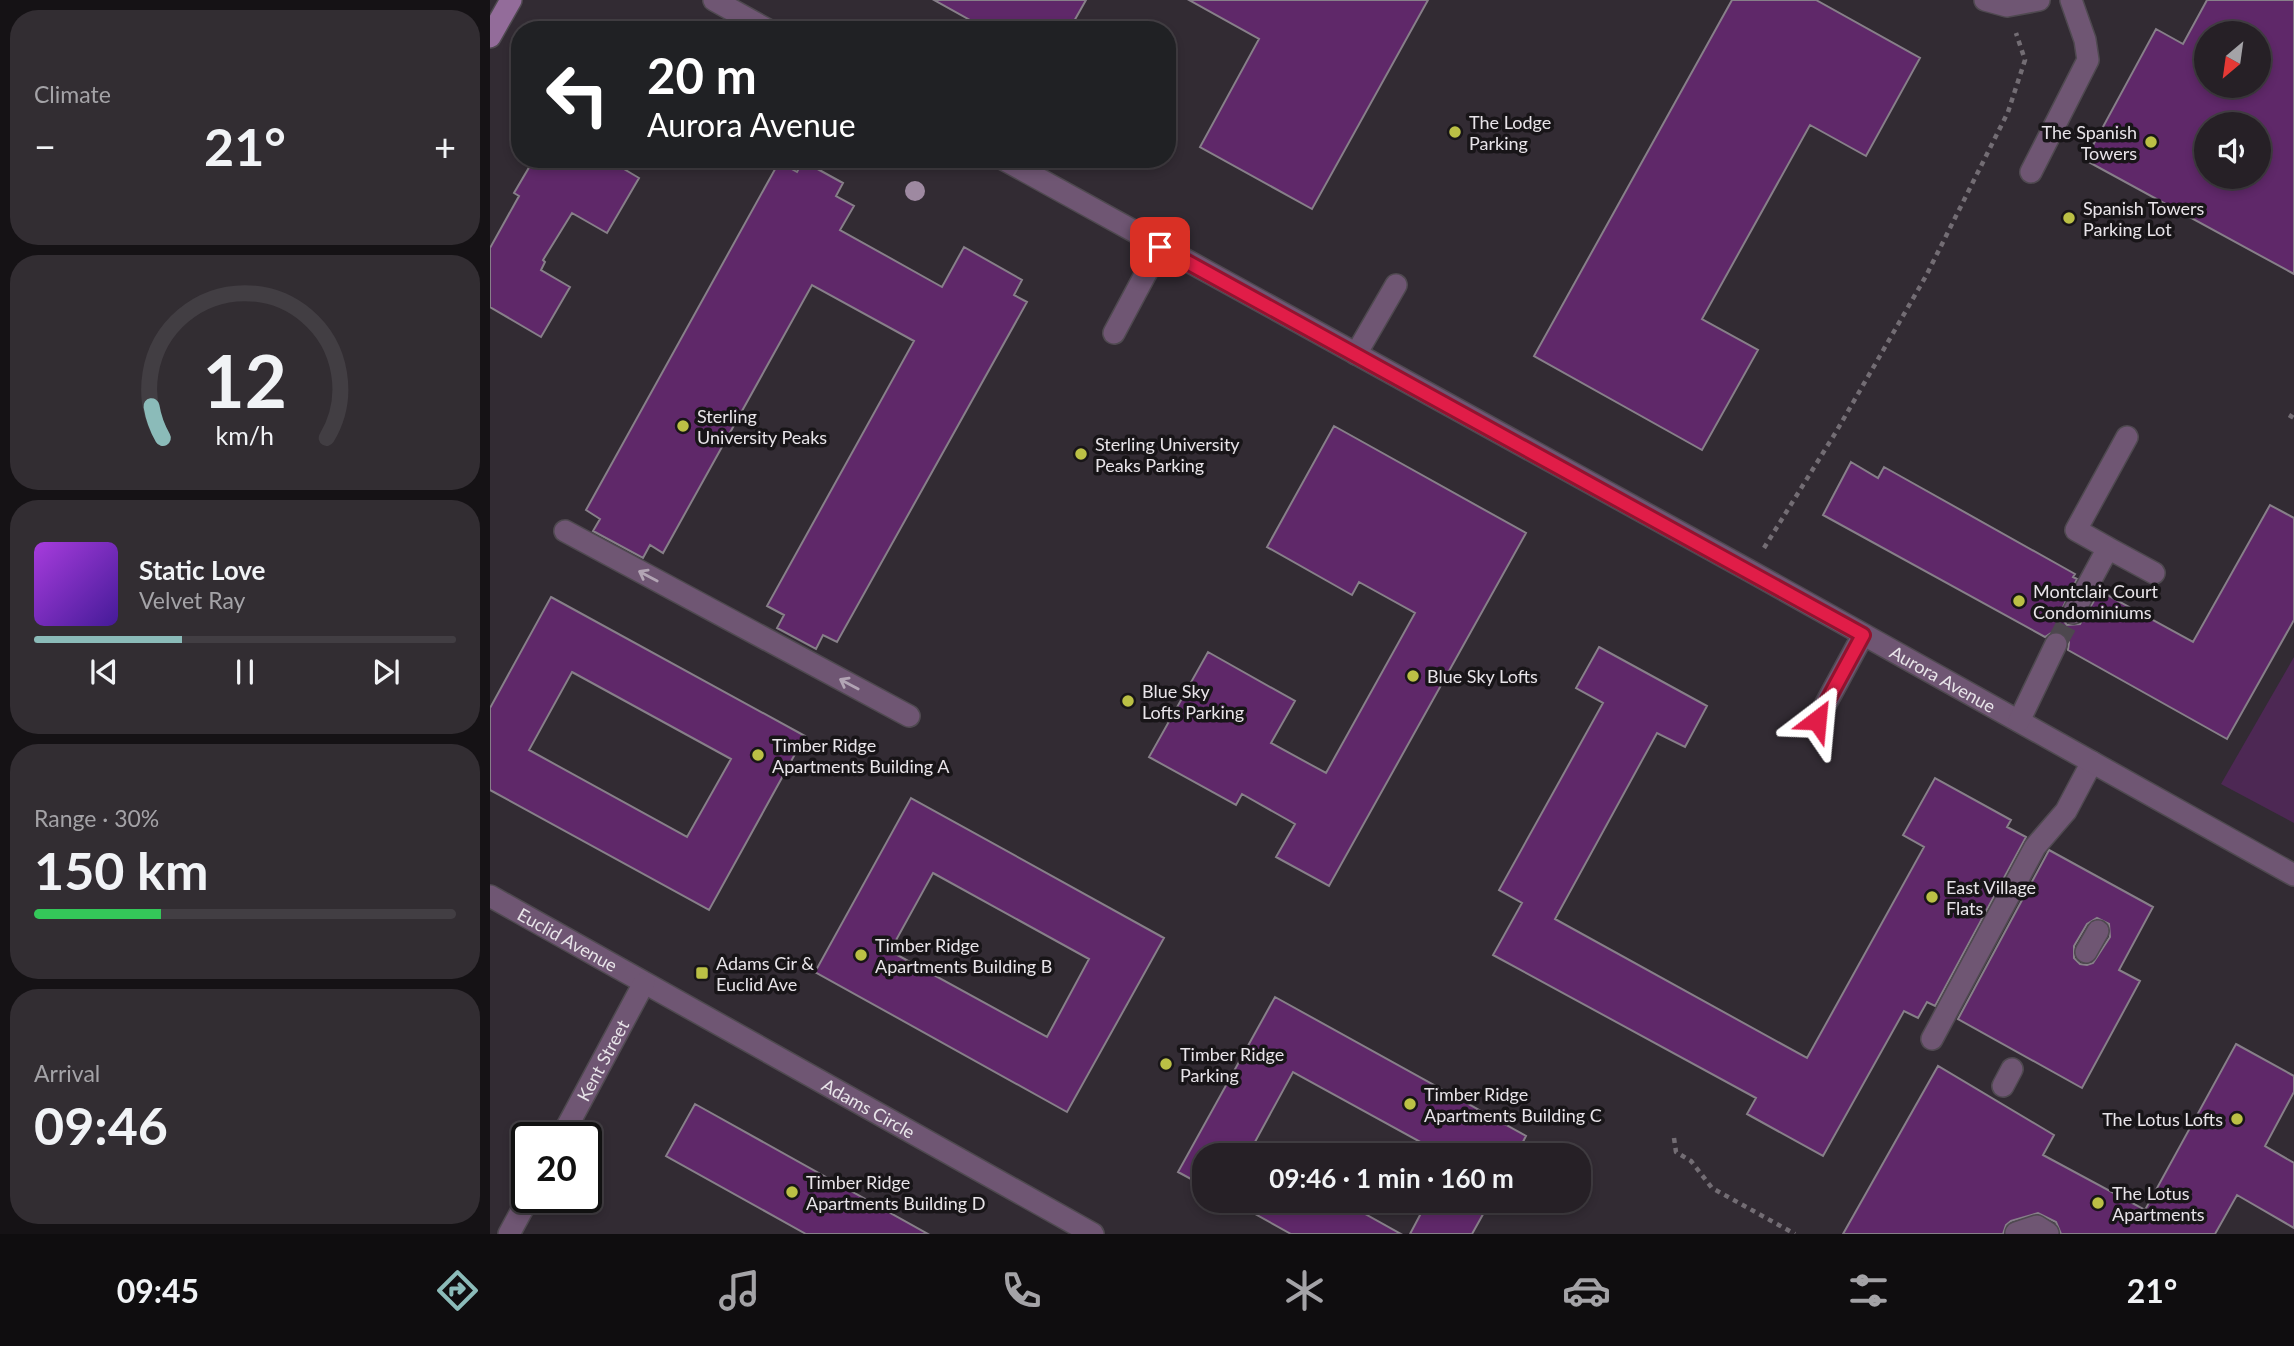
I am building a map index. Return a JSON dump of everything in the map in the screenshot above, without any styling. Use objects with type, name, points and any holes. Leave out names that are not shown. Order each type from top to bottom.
[{"type":"main road","points":[[490,37],[511,0]]},
{"type":"street","points":[[714,0],[752,21]]},
{"type":"street","points":[[1986,0],[2007,6],[2037,1]]},
{"type":"street","points":[[2031,172],[2088,60],[2085,40],[2071,0]]},
{"type":"street","name":"Aurora Avenue","points":[[1019,168],[2294,875]]},
{"type":"street","points":[[1114,333],[1160,247]]},
{"type":"street","points":[[1356,354],[1396,285]]},
{"type":"street","points":[[2127,437],[2076,530],[2154,573]]},
{"type":"street","points":[[565,531],[909,716]]},
{"type":"street","points":[[2073,613],[2108,548]]},
{"type":"street","points":[[1817,720],[1863,635]]},
{"type":"street","points":[[2019,721],[2056,643]]},
{"type":"street","points":[[1932,1039],[2035,847],[2066,811],[2092,762]]},
{"type":"street","name":"Euclid Avenue","points":[[490,896],[645,983]]},
{"type":"street","points":[[2087,952],[2098,931]]},
{"type":"street","name":"Kent Street","points":[[570,1122],[645,983]]},
{"type":"street","name":"Adams Circle","points":[[645,983],[1093,1234]]},
{"type":"street","points":[[509,1234],[520,1213]]},
{"type":"street","points":[[2016,1233],[2037,1226],[2048,1233]]},
{"type":"path","points":[[1750,571],[1836,432],[1926,275],[2008,112],[2025,60],[2007,6]]},
{"type":"path","points":[[1674,1138],[1676,1152],[1691,1161],[1712,1188],[1796,1234]]},
{"type":"shaded area","points":[[2294,657],[2294,823],[2221,784]]},
{"type":"building","points":[[934,0],[1086,0],[1074,21],[972,21]]},
{"type":"building","points":[[1189,0],[1428,0],[1312,209],[1200,147],[1259,39]]},
{"type":"building","points":[[1732,0],[1816,0],[1920,58],[1866,156],[1810,125],[1702,319],[1758,350],[1702,450],[1534,356]]},
{"type":"building","name":"The Spanish Towers","points":[[2207,0],[2294,0],[2294,274],[2085,160],[2156,29],[2183,44],[2194,24],[2194,98],[2272,98],[2272,21],[2196,21]]},
{"type":"building","points":[[529,168],[622,168],[639,178],[607,233],[572,213],[543,260],[545,262],[541,270],[570,287],[541,337],[490,307],[490,248],[519,196],[514,193]]},
{"type":"building","name":"Sterling University Peaks","points":[[776,168],[790,168],[797,172],[799,168],[816,168],[843,183],[836,196],[854,206],[840,230],[942,287],[964,247],[1022,280],[1014,295],[1027,302],[837,642],[823,635],[816,649],[777,628],[784,615],[767,606],[914,341],[812,285],[663,553],[650,545],[643,558],[593,531],[600,519],[586,510]]},
{"type":"building","name":"Blue Sky Lofts","points":[[1334,426],[1526,533],[1329,886],[1276,857],[1295,824],[1242,794],[1236,805],[1149,757],[1208,652],[1295,701],[1271,743],[1326,773],[1415,613],[1359,582],[1352,595],[1267,547]]},
{"type":"building","name":"Montclair Court Condominiums","points":[[1851,462],[1878,478],[1884,467],[2075,574],[2073,577],[2077,579],[2060,613],[2067,625],[2080,624],[2100,591],[2193,642],[2270,505],[2294,518],[2294,620],[2227,739],[2068,650],[2069,642],[2062,633],[2054,631],[2045,637],[1823,515]]},
{"type":"building","name":"Timber Ridge Apartments Building A","points":[[551,597],[805,736],[709,910],[490,790],[490,708]],"holes":[[[572,672],[731,759],[687,837],[529,750]]]},
{"type":"building","name":"East Village Flats","points":[[1599,647],[1707,706],[1685,747],[1657,733],[1555,919],[1807,1058],[1924,847],[1903,835],[1935,778],[2011,820],[2007,827],[2026,837],[1935,1006],[1927,1002],[1918,1018],[1904,1011],[1823,1156],[1747,1114],[1756,1098],[1493,955],[1522,903],[1499,890],[1603,703],[1576,688]]},
{"type":"building","name":"Timber Ridge Apartments Building B","points":[[911,798],[1164,938],[1067,1112],[815,972]],"holes":[[[933,873],[1089,959],[1047,1037],[890,951]]]},
{"type":"building","points":[[2049,850],[2153,907],[2119,970],[2140,981],[2082,1088],[1958,1019]],"holes":[[[2097,918],[2109,924],[2110,937],[2093,963],[2080,964],[2074,958],[2074,946],[2087,924]]]},
{"type":"building","name":"Timber Ridge Apartments Building C","points":[[1275,997],[1526,1136],[1522,1143],[1422,1143],[1293,1072],[1254,1143],[1194,1143]]},
{"type":"building","points":[[2236,1044],[2294,1076],[2294,1092],[2265,1146],[2294,1163],[2294,1228],[2237,1195],[2215,1234],[2061,1234],[2056,1222],[2038,1213],[2011,1221],[2006,1225],[2003,1234],[1843,1234],[1938,1066],[2054,1135],[2043,1155],[2145,1210]]},
{"type":"building","name":"Timber Ridge Apartments Building D","points":[[695,1104],[928,1234],[806,1234],[666,1156]]},
{"type":"building","name":"Timber Ridge Apartments Building C","points":[[1192,1147],[1192,1180],[1178,1172]]},
{"type":"building","points":[[1253,1213],[1363,1213],[1401,1234],[1291,1234]]},
{"type":"building","points":[[1421,1213],[1484,1213],[1472,1234],[1410,1234]]},
{"type":"tunnel","points":[[2056,644],[2073,613]]},
{"type":"place","name":"The Lodge Parking","points":[[1455,132]]},
{"type":"place","name":"The Spanish Towers","points":[[2151,142]]},
{"type":"place","name":"Spanish Towers Parking Lot","points":[[2069,218]]},
{"type":"place","name":"Sterling University Peaks","points":[[683,426]]},
{"type":"place","name":"Sterling University Peaks Parking","points":[[1081,454]]},
{"type":"place","name":"Montclair Court Condominiums","points":[[2019,601]]},
{"type":"place","name":"Blue Sky Lofts","points":[[1413,676]]},
{"type":"place","name":"Blue Sky Lofts Parking","points":[[1128,701]]},
{"type":"place","name":"Timber Ridge Apartments Building A","points":[[758,755]]},
{"type":"place","name":"East Village Flats","points":[[1932,897]]},
{"type":"place","name":"Timber Ridge Apartments Building B","points":[[861,955]]},
{"type":"place","name":"Adams Cir & Euclid Ave","points":[[702,973]]},
{"type":"place","name":"Timber Ridge Parking","points":[[1166,1064]]},
{"type":"place","name":"Timber Ridge Apartments Building C","points":[[1410,1104]]},
{"type":"place","name":"The Lotus Lofts","points":[[2237,1119]]},
{"type":"place","name":"Timber Ridge Apartments Building D","points":[[792,1192]]},
{"type":"place","name":"The Lotus Apartments","points":[[2098,1203]]},
{"type":"route","points":[[1160,247],[1863,635],[1817,720]]}]
